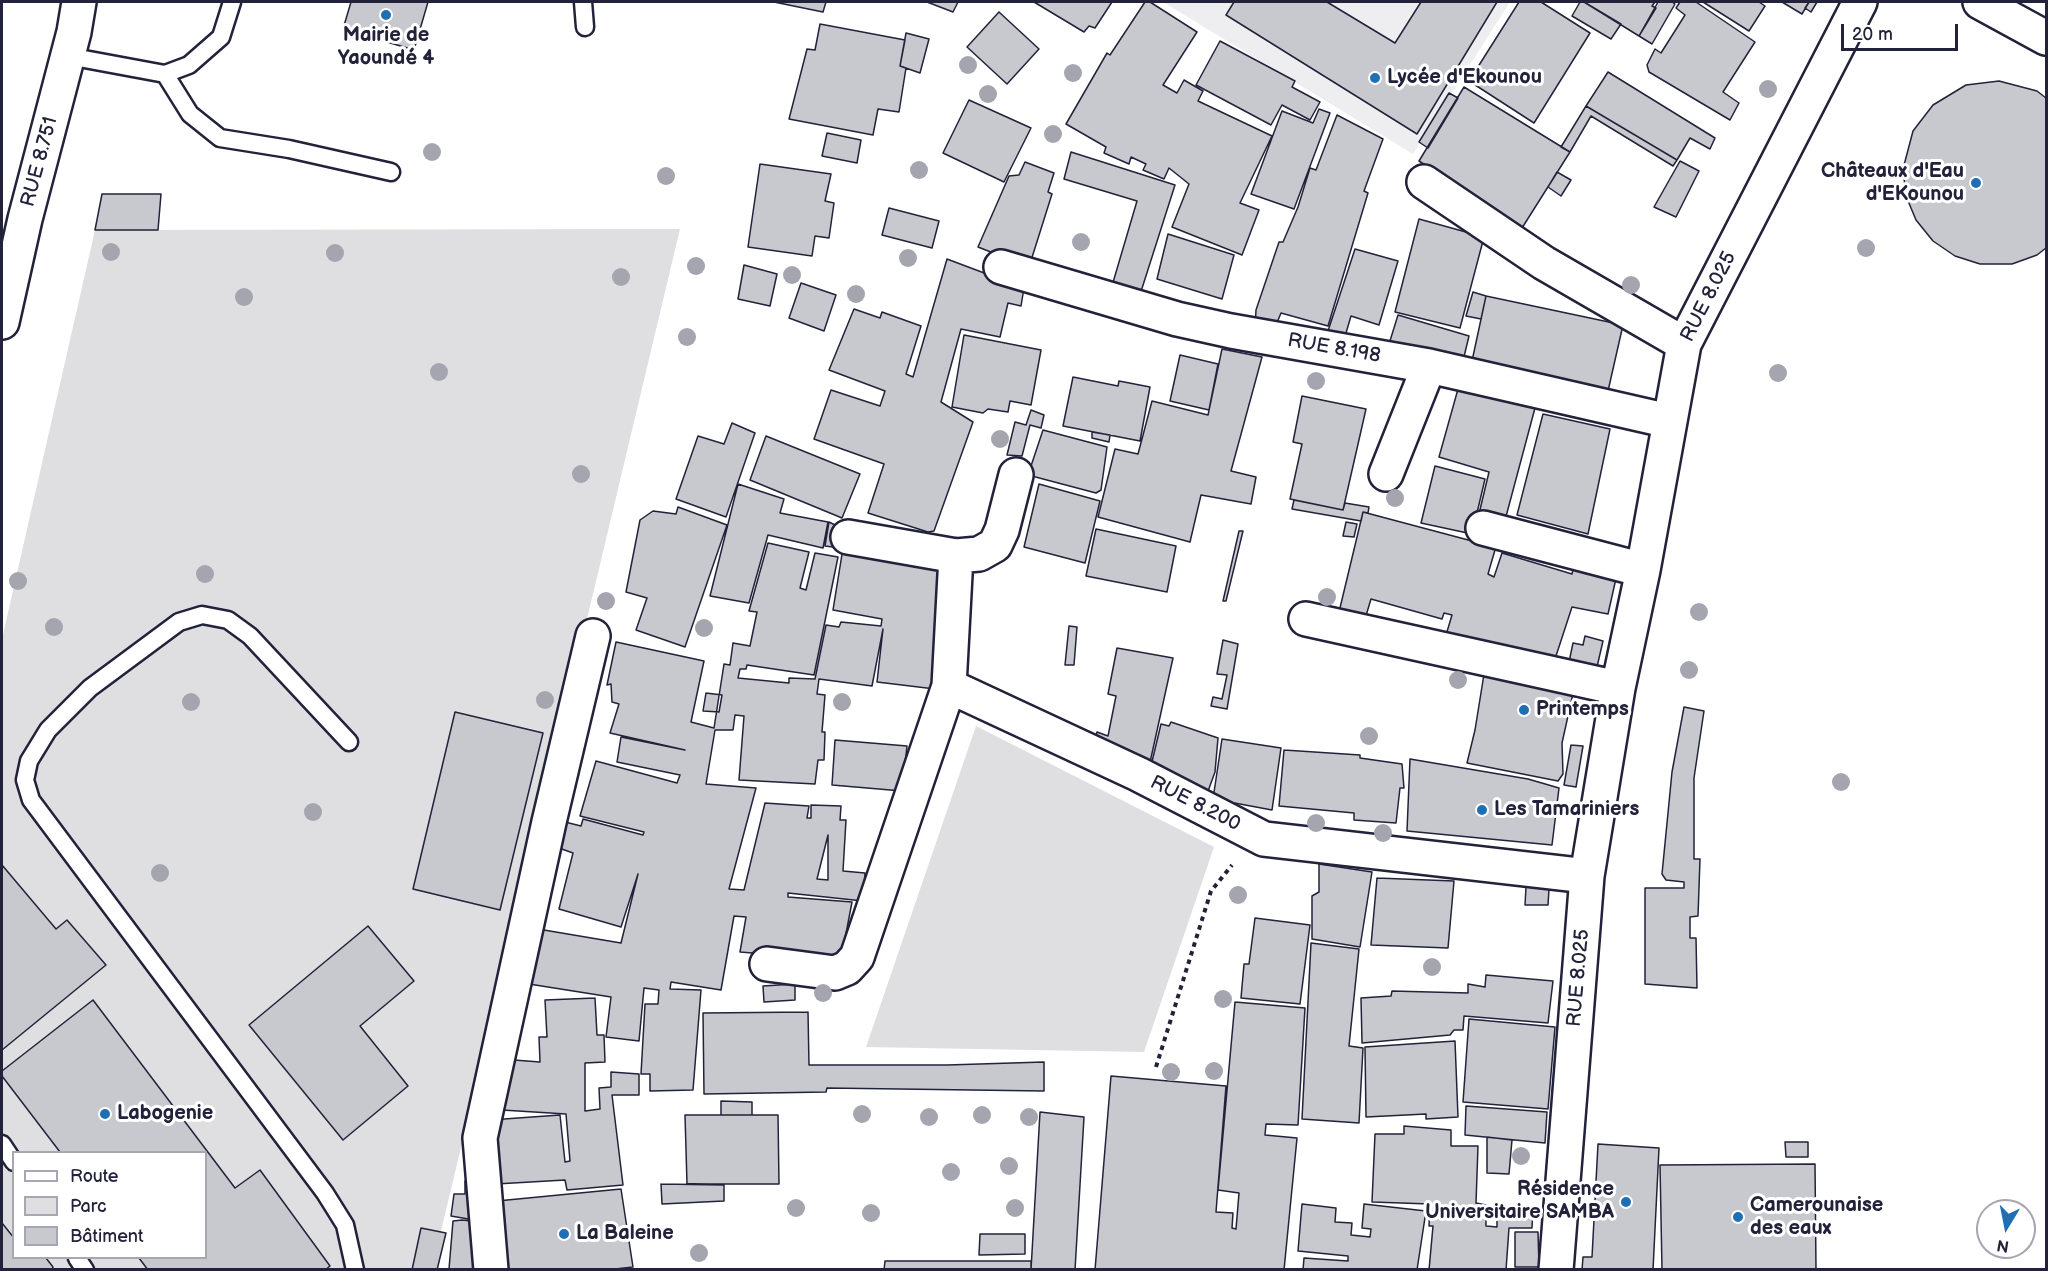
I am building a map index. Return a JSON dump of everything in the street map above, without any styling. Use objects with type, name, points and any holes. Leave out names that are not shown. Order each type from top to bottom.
[{"type":"street","name":"RUE 8.751","points":[[2,322],[74,33],[79,2]]},
{"type":"street","name":"RUE 8.025","points":[[1556,1269],[1587,876],[1618,688],[1643,570],[1684,344],[1860,2]]},
{"type":"street","points":[[1980,2],[2046,38]]},
{"type":"street","points":[[1424,182],[1544,263],[1684,344]]},
{"type":"street","name":"RUE 8.198","points":[[1001,267],[1177,319],[1231,331],[1429,366],[1670,421]]},
{"type":"street","points":[[1386,474],[1429,366]]},
{"type":"street","points":[[848,537],[956,556],[979,554],[995,545],[1002,530],[1016,475]]},
{"type":"street","points":[[1483,528],[1643,570]]},
{"type":"street","points":[[767,964],[834,973],[847,969],[857,957],[949,686],[956,556]]},
{"type":"street","points":[[1306,619],[1618,688]]},
{"type":"street","points":[[491,1269],[480,1138],[549,822],[593,636]]},
{"type":"street","name":"RUE 8.200","points":[[949,686],[1138,774],[1264,839],[1587,876]]},
{"type":"lane","points":[[68,56],[165,74],[189,65],[221,37],[232,2]]},
{"type":"lane","points":[[583,2],[585,27]]},
{"type":"lane","points":[[165,74],[190,114],[220,138],[289,149],[391,172]]},
{"type":"lane","points":[[349,742],[250,636],[228,620],[202,615],[179,622],[90,688],[48,730],[29,761],[25,780],[31,800],[325,1193],[345,1225],[355,1269]]},
{"type":"lane","points":[[2,1144],[12,1159]]},
{"type":"path","points":[[1156,1067],[1211,891],[1230,867],[1264,839]]},
{"type":"shaded area","name":"Lycée d'Ekounou","points":[[1163,2],[1510,2],[1413,154]]},
{"type":"green space","points":[[680,229],[432,1269],[2,1270],[2,639],[95,230]]},
{"type":"green space","points":[[976,726],[1214,847],[1144,1052],[866,1047]]},
{"type":"building","name":"Mairie de Yaoundé 4","points":[[351,2],[428,2],[414,50],[343,29]]},
{"type":"building","points":[[774,2],[826,2],[823,12]]},
{"type":"building","points":[[927,2],[958,2],[953,12]]},
{"type":"building","points":[[1034,2],[1112,2],[1095,28],[1089,26],[1084,32]]},
{"type":"building","points":[[1145,2],[1150,2],[1197,32],[1163,85],[1177,93],[1184,80],[1203,91],[1198,101],[1272,136],[1240,203],[1259,210],[1242,255],[1172,227],[1189,184],[1169,168],[1164,179],[1143,170],[1146,164],[1131,157],[1129,164],[1104,153],[1106,147],[1066,124],[1107,53],[1110,55]]},
{"type":"building","name":"Lycée d'Ekounou","points":[[1234,2],[1327,2],[1395,43],[1421,2],[1497,2],[1417,134],[1226,15]]},
{"type":"building","points":[[1519,2],[1541,2],[1590,33],[1534,123],[1469,81]]},
{"type":"building","points":[[1580,2],[1584,2],[1621,24],[1611,39],[1572,16]]},
{"type":"building","points":[[1584,2],[1658,2],[1639,36]]},
{"type":"building","points":[[1655,2],[1675,4],[1652,44],[1639,36],[1656,8],[1652,6]]},
{"type":"building","points":[[1680,2],[1696,2],[1755,42],[1723,92],[1739,103],[1730,120],[1649,72],[1647,65],[1655,49],[1661,53],[1685,15],[1676,8]]},
{"type":"building","points":[[1703,2],[1759,2],[1765,6],[1749,31]]},
{"type":"building","points":[[1782,2],[1809,2],[1802,14]]},
{"type":"building","points":[[1809,2],[1817,2],[1811,12],[1805,8]]},
{"type":"building","points":[[999,12],[1039,49],[1007,84],[967,47]]},
{"type":"building","points":[[820,24],[905,40],[900,66],[906,68],[899,112],[878,109],[873,135],[789,119],[807,49],[815,50]]},
{"type":"building","points":[[906,33],[929,39],[920,73],[900,66]]},
{"type":"building","points":[[1220,41],[1295,81],[1292,87],[1320,102],[1310,120],[1282,105],[1271,125],[1196,85]]},
{"type":"building","points":[[1608,72],[1715,138],[1710,149],[1690,138],[1677,160],[1586,106]]},
{"type":"building","name":"Châteaux d'Eau d'EKounou","points":[[1999,81],[2037,91],[2046,98],[2046,248],[2037,255],[2012,264],[1980,264],[1955,256],[1933,241],[1916,220],[1906,196],[1903,169],[1913,131],[1933,105],[1966,85]]},
{"type":"building","points":[[1464,87],[1570,152],[1522,228],[1419,161]]},
{"type":"building","points":[[1449,93],[1458,98],[1428,148],[1419,142]]},
{"type":"building","points":[[969,100],[1031,128],[1004,182],[943,153]]},
{"type":"building","points":[[1586,106],[1677,160],[1673,166],[1591,116],[1570,152],[1561,147]]},
{"type":"building","points":[[1319,109],[1330,113],[1294,209],[1251,194],[1282,111],[1313,123]]},
{"type":"building","points":[[1337,115],[1383,139],[1364,191],[1368,193],[1328,326],[1281,313],[1274,330],[1255,328],[1256,310],[1279,242],[1283,242],[1298,207],[1310,168],[1316,170]]},
{"type":"building","points":[[827,133],[861,140],[857,163],[822,156]]},
{"type":"building","points":[[1071,152],[1175,185],[1137,304],[1109,296],[1137,201],[1064,179]]},
{"type":"building","points":[[1680,161],[1699,171],[1676,217],[1654,207]]},
{"type":"building","points":[[1025,162],[1054,173],[1048,192],[1052,194],[1029,267],[978,247],[1009,176],[1019,175]]},
{"type":"building","points":[[760,164],[831,174],[825,201],[834,203],[829,238],[815,236],[812,256],[748,247]]},
{"type":"building","points":[[1557,172],[1571,180],[1561,196],[1548,187]]},
{"type":"building","points":[[102,194],[161,194],[158,230],[95,230]]},
{"type":"building","points":[[889,208],[939,221],[932,248],[882,235]]},
{"type":"building","points":[[1419,219],[1484,237],[1460,328],[1395,312]]},
{"type":"building","points":[[1168,234],[1234,255],[1222,299],[1157,279]]},
{"type":"building","points":[[1355,249],[1398,261],[1379,325],[1351,316],[1346,333],[1328,331]]},
{"type":"building","points":[[947,259],[1024,288],[1021,306],[1008,303],[1000,337],[961,329],[941,402],[973,422],[934,531],[928,532],[868,513],[884,464],[814,439],[831,390],[880,406],[885,391],[829,370],[854,309],[880,318],[882,312],[921,326],[906,374],[913,377]]},
{"type":"building","points":[[744,265],[777,274],[770,306],[738,299]]},
{"type":"building","points":[[801,283],[836,295],[824,331],[789,318]]},
{"type":"building","points":[[1473,292],[1486,296],[1481,319],[1466,316]]},
{"type":"building","points":[[1486,296],[1623,325],[1608,391],[1472,361]]},
{"type":"building","points":[[1398,315],[1469,336],[1462,365],[1389,344]]},
{"type":"building","points":[[964,335],[1041,350],[1031,405],[1010,401],[1008,412],[988,409],[983,413],[952,407]]},
{"type":"building","points":[[1222,349],[1262,357],[1231,471],[1256,477],[1251,504],[1201,495],[1190,542],[1098,517],[1115,449],[1138,454],[1152,401],[1208,415]]},
{"type":"building","points":[[1180,355],[1218,364],[1209,410],[1170,401]]},
{"type":"building","points":[[1073,377],[1118,386],[1119,381],[1150,387],[1140,441],[1063,426]]},
{"type":"building","points":[[1458,389],[1535,408],[1504,524],[1478,518],[1489,472],[1439,457]]},
{"type":"building","points":[[1302,396],[1366,409],[1343,510],[1290,499],[1302,444],[1293,442]]},
{"type":"building","points":[[1031,410],[1044,415],[1041,428],[1030,425],[1022,456],[1007,455],[1015,422],[1026,425]]},
{"type":"building","points":[[1543,414],[1610,429],[1588,534],[1517,515]]},
{"type":"building","points":[[732,423],[755,433],[726,517],[676,499],[698,436],[724,444]]},
{"type":"building","points":[[1043,430],[1107,447],[1101,490],[1096,493],[1028,475]]},
{"type":"building","points":[[1092,432],[1110,435],[1109,442],[1092,438]]},
{"type":"building","points":[[766,436],[860,474],[842,518],[750,480]]},
{"type":"building","points":[[1435,466],[1485,479],[1472,534],[1421,523]]},
{"type":"building","points":[[738,484],[784,499],[780,513],[828,522],[823,548],[768,535],[749,603],[710,596]]},
{"type":"building","points":[[1039,484],[1100,501],[1085,563],[1024,547]]},
{"type":"building","points":[[1294,500],[1343,510],[1345,503],[1369,507],[1368,513],[1363,512],[1361,521],[1292,509]]},
{"type":"building","points":[[678,507],[727,525],[685,647],[636,630],[647,598],[626,592],[640,520],[653,511],[676,514]]},
{"type":"building","points":[[1363,512],[1472,541],[1473,536],[1497,543],[1488,574],[1494,577],[1502,553],[1572,574],[1574,564],[1617,574],[1608,614],[1572,607],[1555,659],[1446,635],[1452,615],[1444,613],[1442,619],[1371,599],[1365,619],[1339,612]]},
{"type":"building","points":[[829,522],[837,526],[833,547],[825,546]]},
{"type":"building","points":[[1346,522],[1357,524],[1354,537],[1343,536]]},
{"type":"building","points":[[1096,529],[1176,546],[1167,592],[1086,576]]},
{"type":"building","points":[[1239,531],[1243,531],[1226,601],[1223,601]]},
{"type":"building","points":[[768,543],[809,552],[800,588],[806,590],[815,553],[838,557],[814,675],[747,665],[746,669],[740,669],[738,678],[789,683],[789,678],[815,679],[826,625],[839,627],[841,622],[881,626],[882,619],[833,610],[843,548],[942,565],[935,635],[941,636],[935,689],[877,682],[883,629],[872,686],[819,679],[817,694],[825,695],[822,732],[825,732],[824,760],[818,760],[815,784],[739,780],[744,716],[735,715],[733,730],[715,730],[706,784],[756,788],[729,889],[744,890],[765,803],[809,806],[807,818],[811,818],[811,805],[841,806],[840,820],[846,820],[843,871],[865,873],[863,901],[788,893],[788,897],[852,902],[841,960],[740,952],[746,917],[734,916],[721,990],[671,982],[670,989],[701,990],[693,1090],[650,1091],[650,1074],[641,1074],[645,1004],[658,1004],[659,990],[644,988],[639,1041],[606,1037],[611,997],[529,984],[538,929],[621,943],[638,874],[621,927],[559,909],[573,853],[559,848],[565,822],[581,826],[583,819],[643,835],[644,832],[580,816],[596,761],[677,783],[680,775],[617,762],[621,737],[685,750],[610,733],[619,704],[612,702],[611,684],[607,685],[616,642],[704,661],[691,722],[714,728],[724,664],[730,665],[733,643],[750,646],[757,612],[749,611]],"holes":[[[828,835],[828,880],[817,879]]]},
{"type":"building","points":[[1069,626],[1077,627],[1074,665],[1065,665]]},
{"type":"building","points":[[1585,636],[1603,641],[1597,667],[1569,662],[1573,643],[1583,645]]},
{"type":"building","points":[[1223,640],[1238,644],[1227,709],[1211,706],[1213,697],[1222,699],[1227,675],[1217,674]]},
{"type":"building","points":[[1117,648],[1173,658],[1149,767],[1094,741],[1097,732],[1108,736],[1116,696],[1108,694]]},
{"type":"building","name":"Printemps","points":[[1485,668],[1574,689],[1562,743],[1563,774],[1558,781],[1467,763]]},
{"type":"building","points":[[706,693],[722,695],[719,712],[703,711]]},
{"type":"building","points":[[1684,707],[1704,711],[1694,778],[1694,859],[1700,859],[1698,916],[1690,917],[1690,938],[1696,938],[1697,988],[1645,984],[1645,888],[1684,888],[1684,882],[1666,880],[1662,874],[1672,772]]},
{"type":"building","points":[[455,712],[543,733],[500,910],[413,889]]},
{"type":"building","points":[[1171,722],[1218,738],[1215,772],[1207,794],[1150,770],[1161,724],[1169,726]]},
{"type":"building","points":[[1222,739],[1281,748],[1272,810],[1213,799]]},
{"type":"building","points":[[835,740],[907,746],[902,791],[832,785]]},
{"type":"building","points":[[1571,745],[1583,746],[1576,787],[1564,785]]},
{"type":"building","points":[[1284,750],[1360,755],[1360,758],[1402,764],[1404,788],[1400,788],[1396,823],[1354,820],[1354,813],[1279,806]]},
{"type":"building","name":"Les Tamariniers","points":[[1410,759],[1528,779],[1559,788],[1552,845],[1407,831]]},
{"type":"building","points":[[1319,864],[1372,872],[1360,947],[1312,939],[1312,896],[1319,892]]},
{"type":"building","points":[[2,865],[56,929],[67,920],[106,965],[2,1050]]},
{"type":"building","points":[[1377,878],[1454,881],[1448,948],[1371,945]]},
{"type":"building","points":[[1526,887],[1549,889],[1548,905],[1525,905]]},
{"type":"building","points":[[1255,918],[1310,925],[1300,1004],[1241,998],[1244,964],[1249,964]]},
{"type":"building","points":[[368,926],[414,981],[360,1026],[408,1086],[343,1140],[249,1025]]},
{"type":"building","points":[[1311,943],[1359,949],[1349,1046],[1363,1048],[1359,1123],[1302,1119]]},
{"type":"building","points":[[1486,975],[1553,981],[1548,1023],[1464,1016],[1463,1030],[1454,1030],[1450,1035],[1362,1043],[1361,998],[1391,996],[1392,991],[1468,993],[1468,984],[1485,987]]},
{"type":"building","points":[[795,984],[795,1000],[764,1002],[763,986]]},
{"type":"building","points":[[595,998],[597,1035],[604,1035],[605,1062],[585,1063],[585,1111],[600,1109],[599,1088],[611,1087],[611,1072],[639,1074],[639,1095],[612,1095],[623,1185],[567,1190],[565,1180],[496,1184],[490,1120],[560,1115],[565,1162],[570,1161],[566,1114],[502,1110],[514,1060],[540,1062],[539,1037],[547,1037],[545,1000]]},
{"type":"building","name":"Labogenie","points":[[93,1000],[235,1188],[260,1170],[330,1266],[325,1270],[148,1270],[140,1259],[207,1259],[207,1151],[59,1151],[2,1076],[2,1071]]},
{"type":"building","points":[[1235,1002],[1305,1008],[1298,1125],[1266,1124],[1265,1135],[1297,1138],[1284,1270],[1095,1270],[1111,1076],[1226,1086],[1216,1212],[1233,1213],[1232,1228],[1236,1229],[1239,1193],[1218,1190]]},
{"type":"building","points":[[808,1012],[809,1065],[1044,1062],[1044,1091],[827,1088],[826,1092],[704,1094],[703,1013]]},
{"type":"building","points":[[1469,1019],[1555,1027],[1548,1109],[1463,1102]]},
{"type":"building","points":[[1455,1041],[1458,1117],[1426,1119],[1426,1114],[1366,1117],[1365,1047]]},
{"type":"building","points":[[721,1101],[752,1102],[752,1115],[721,1115]]},
{"type":"building","points":[[1466,1106],[1547,1112],[1545,1143],[1465,1135]]},
{"type":"building","points":[[1040,1112],[1084,1117],[1075,1270],[1031,1270]]},
{"type":"building","points":[[685,1115],[778,1115],[779,1184],[687,1184]]},
{"type":"building","points":[[1404,1126],[1451,1130],[1451,1146],[1478,1146],[1476,1203],[1486,1205],[1486,1226],[1497,1227],[1497,1212],[1510,1212],[1511,1207],[1533,1208],[1532,1228],[1509,1228],[1506,1270],[1429,1270],[1433,1226],[1429,1226],[1430,1204],[1372,1202],[1375,1134],[1404,1134]]},
{"type":"building","points":[[1487,1137],[1512,1140],[1509,1174],[1487,1173]]},
{"type":"building","points":[[1785,1142],[1808,1142],[1808,1157],[1786,1157]]},
{"type":"building","name":"Résidence Universitaire SAMBA","points":[[1598,1144],[1659,1148],[1653,1270],[1582,1270],[1583,1257],[1592,1257]]},
{"type":"building","name":"Camerounaise des eaux","points":[[1815,1164],[1816,1270],[1662,1270],[1660,1165]]},
{"type":"building","points":[[481,1180],[480,1221],[451,1216],[454,1194],[465,1194],[465,1181]]},
{"type":"building","points":[[661,1184],[724,1185],[724,1201],[662,1204]]},
{"type":"building","name":"La Baleine","points":[[621,1189],[633,1267],[606,1270],[503,1270],[497,1201]]},
{"type":"building","points":[[1302,1204],[1336,1208],[1335,1222],[1352,1223],[1351,1235],[1370,1237],[1371,1229],[1362,1228],[1364,1204],[1426,1211],[1417,1270],[1303,1270],[1304,1258],[1348,1261],[1348,1256],[1298,1251]]},
{"type":"building","points":[[453,1221],[481,1222],[479,1270],[438,1270],[449,1269]]},
{"type":"building","points":[[2,1223],[12,1236],[12,1259],[47,1259],[53,1267],[52,1270],[2,1270]]},
{"type":"building","points":[[421,1228],[446,1233],[437,1270],[412,1270]]},
{"type":"building","points":[[1515,1232],[1538,1232],[1539,1267],[1515,1267]]},
{"type":"building","points":[[980,1234],[1025,1234],[1025,1254],[979,1255]]},
{"type":"building","points":[[885,1261],[1031,1261],[1031,1270],[884,1270]]},
{"type":"place","name":"Mairie de Yaoundé 4","points":[[386,15]]},
{"type":"place","name":"Lycée d'Ekounou","points":[[1375,78]]},
{"type":"place","name":"Châteaux d'Eau d'EKounou","points":[[1976,183]]},
{"type":"place","name":"Printemps","points":[[1524,710]]},
{"type":"place","name":"Les Tamariniers","points":[[1482,810]]},
{"type":"place","name":"Labogenie","points":[[105,1114]]},
{"type":"place","name":"Résidence Universitaire SAMBA","points":[[1626,1202]]},
{"type":"place","name":"Camerounaise des eaux","points":[[1738,1217]]},
{"type":"place","name":"La Baleine","points":[[564,1234]]}]
